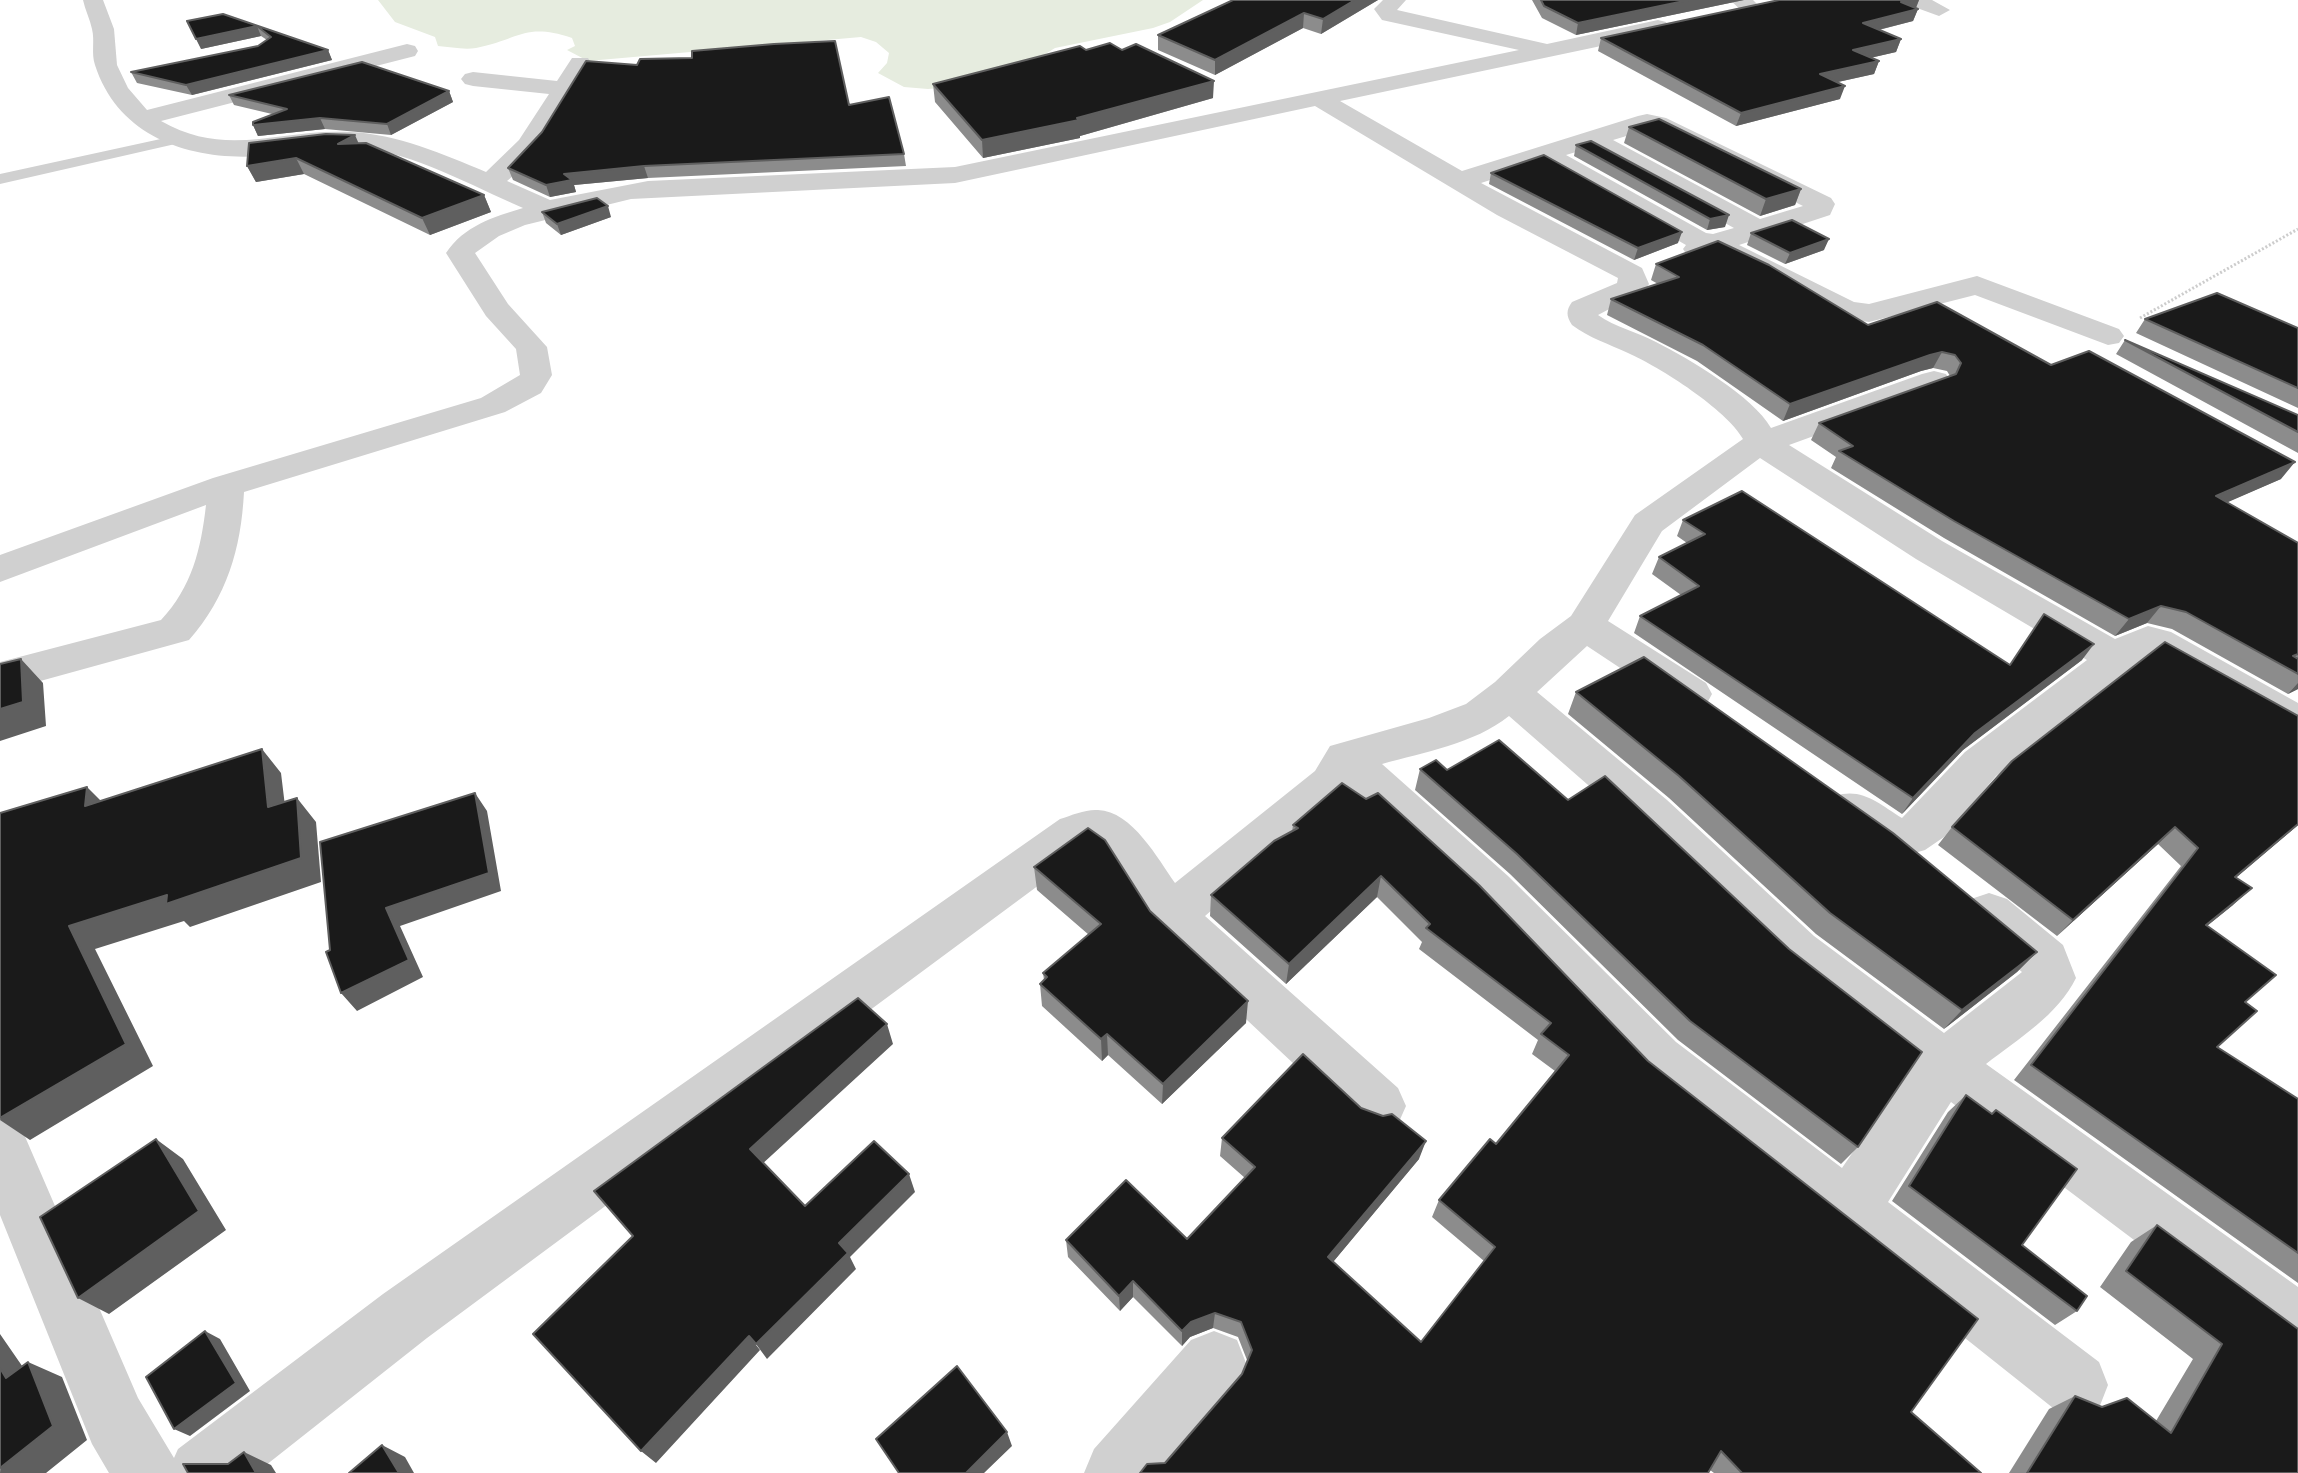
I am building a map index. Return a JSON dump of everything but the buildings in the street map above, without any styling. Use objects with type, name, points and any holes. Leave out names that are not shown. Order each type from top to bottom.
[{"type":"street","points":[[93,0],[104,33],[105,63],[140,119],[150,128],[211,149],[234,150],[358,140],[393,147],[547,209]]},
{"type":"street","points":[[1396,0],[1385,9],[1390,15],[1552,50]]},
{"type":"street","points":[[1913,0],[1939,10]]},
{"type":"street","points":[[1721,14],[1745,4],[1776,3]]},
{"type":"street","points":[[0,569],[226,486],[493,405],[529,386],[536,375],[531,347],[497,310],[460,253],[472,240],[547,209],[608,193],[648,189],[955,175],[1678,23]]},
{"type":"street","points":[[140,119],[407,51]]},
{"type":"street","points":[[488,183],[503,174],[533,136],[580,63]]},
{"type":"street","points":[[112,78],[142,72]]},
{"type":"street","points":[[473,79],[564,89]]},
{"type":"street","points":[[1226,91],[1265,110]]},
{"type":"street","points":[[1318,98],[1507,209],[1655,265]]},
{"type":"street","points":[[1462,180],[1640,122],[1657,123],[1821,204],[1820,209],[1655,265],[1628,289],[1583,308],[1583,318],[1644,348],[1719,395],[1750,421],[1762,443],[1929,550],[2116,658]]},
{"type":"street","points":[[1590,138],[1757,229]]},
{"type":"street","points":[[1545,154],[1698,240],[1714,243],[1854,312],[1869,313],[1977,285],[2117,350]]},
{"type":"street","points":[[1170,916],[1331,783],[1346,758],[1441,731],[1481,715],[1510,693],[1555,649],[1585,626],[1648,523],[1714,471],[1762,443],[1934,381]]},
{"type":"street","points":[[4,676],[175,630],[189,615],[217,564],[226,486]]},
{"type":"street","points":[[1585,626],[1650,665],[1727,720]]},
{"type":"street","points":[[1897,839],[1906,839],[1919,831],[1978,766],[2014,735],[2075,693],[2116,658],[2145,641],[2154,641],[2298,723]]},
{"type":"street","points":[[1510,693],[1651,813],[1796,951],[1944,1065],[2298,1325]]},
{"type":"street","points":[[1346,758],[1491,890],[1657,1060],[2076,1385]]},
{"type":"street","points":[[1815,783],[1897,839],[2045,961],[2050,978],[2035,994],[1944,1065],[1849,1210]]},
{"type":"street","points":[[202,1473],[418,1307],[1077,832],[1089,828],[1105,830],[1125,848],[1170,916],[1378,1106]]},
{"type":"street","points":[[0,1144],[115,1421],[147,1473]]},
{"type":"street","points":[[1118,1473],[1214,1363]]},
{"type":"lane","points":[[0,179],[179,139]]},
{"type":"path","points":[[2117,350],[2298,229]]},
{"type":"shaded area","points":[[378,0],[1203,0],[1170,22],[1153,28],[1055,48],[999,83],[928,89],[904,87],[878,73],[887,63],[889,53],[876,42],[861,37],[588,61],[567,50],[575,46],[572,38],[543,32],[522,34],[476,48],[438,46],[435,37],[395,22]]}]
